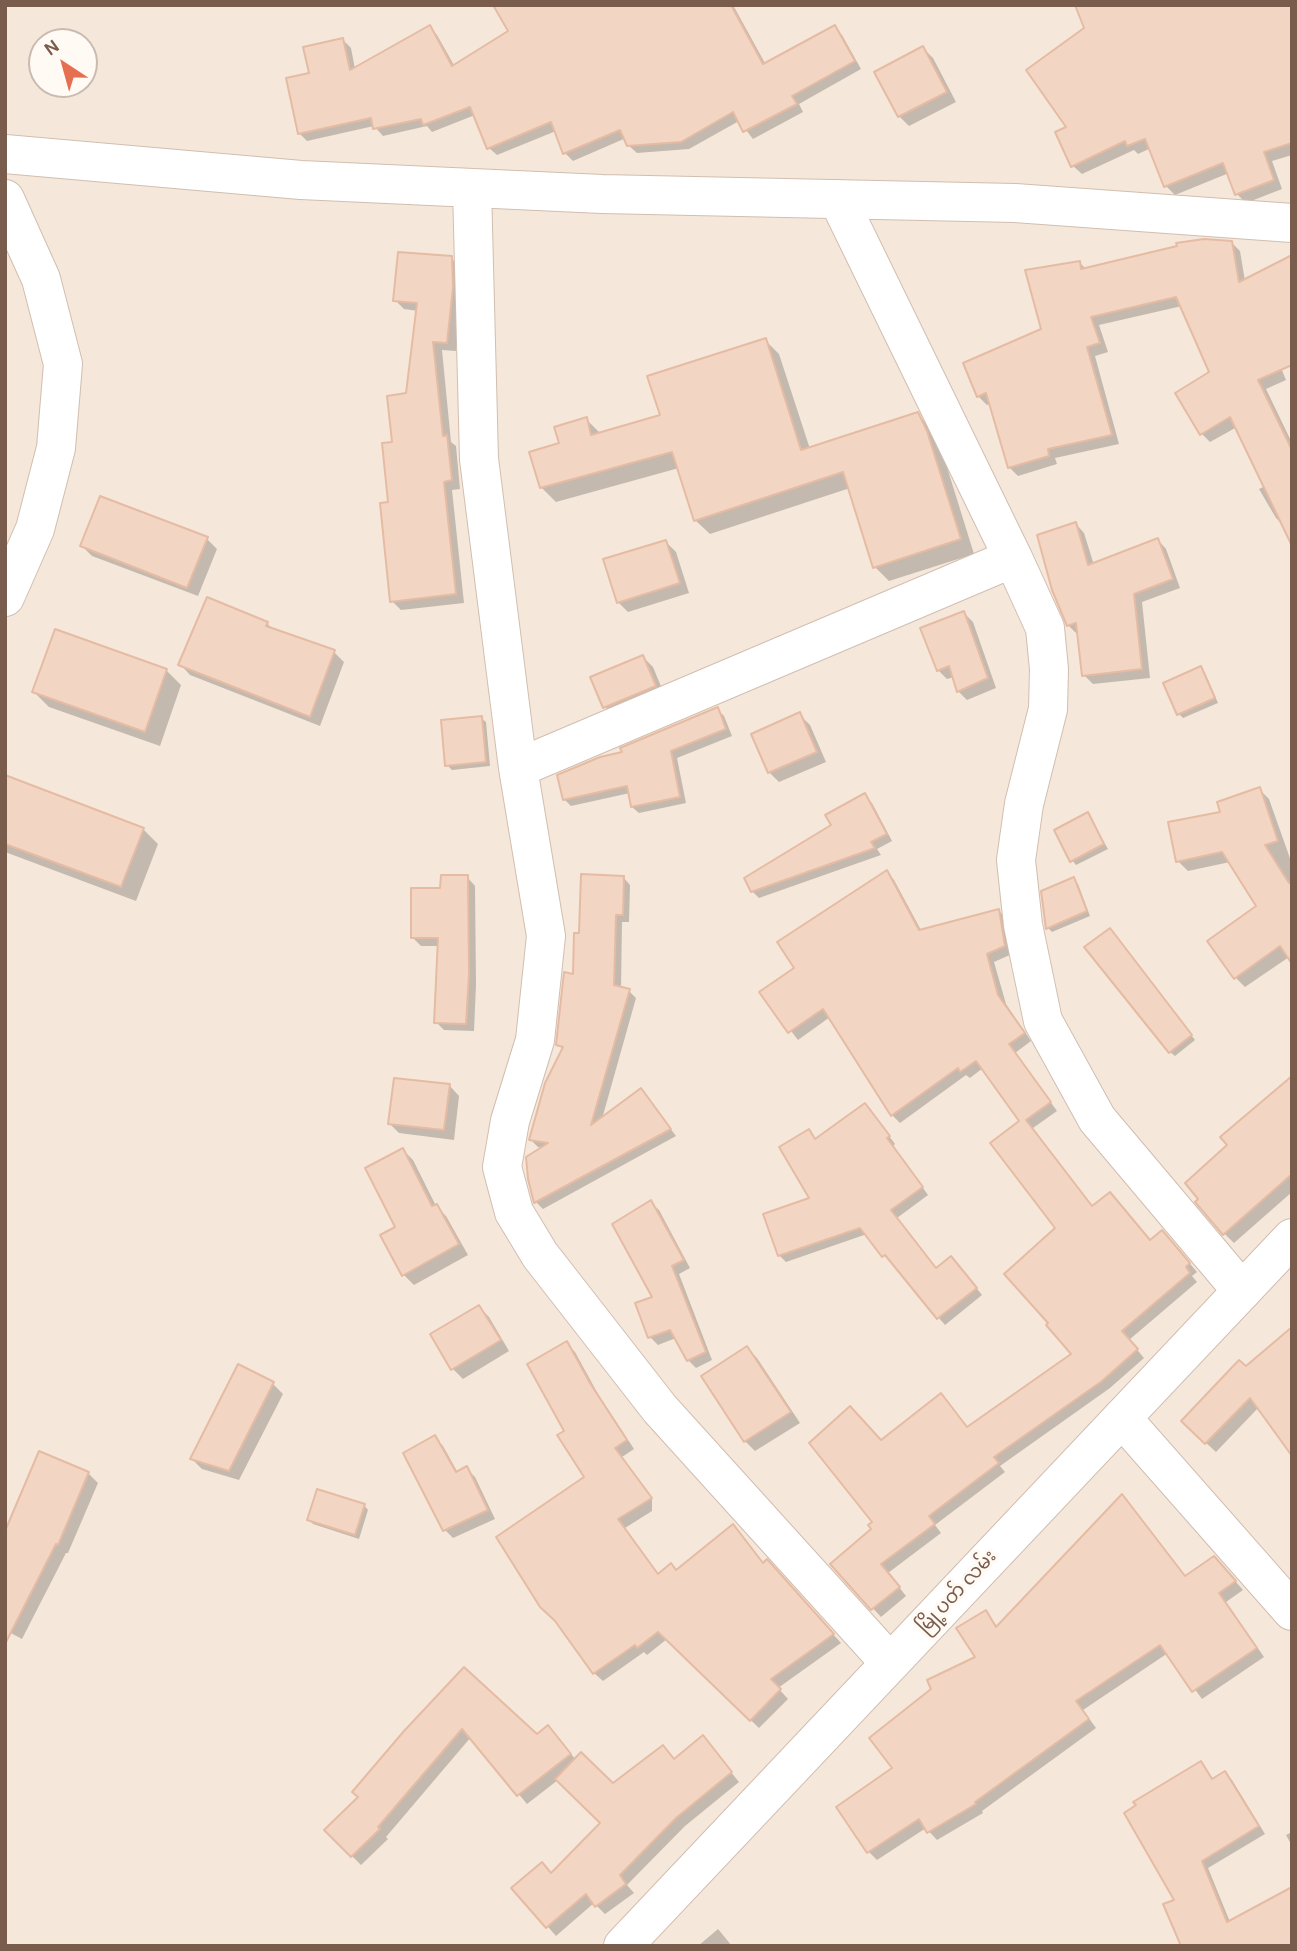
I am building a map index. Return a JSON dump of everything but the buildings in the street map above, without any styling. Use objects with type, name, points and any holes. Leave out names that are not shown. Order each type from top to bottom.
[{"type":"street","points":[[5,154],[301,180],[602,194],[1015,203],[1292,223]]},
{"type":"street","points":[[472,188],[479,459],[518,768],[546,936],[535,1040],[510,1121],[502,1167],[514,1212],[540,1255],[660,1409],[890,1663]]},
{"type":"street","points":[[5,199],[41,279],[63,364],[56,447],[35,529],[5,597]]},
{"type":"street","points":[[838,199],[1045,628],[1049,669],[1048,709],[1024,804],[1016,860],[1023,925],[1042,1020],[1097,1119],[1242,1291]]},
{"type":"street","points":[[518,768],[1013,558]]},
{"type":"street","name":"မြို့ပတ် လမ်း","points":[[623,1946],[1292,1238]]},
{"type":"street","points":[[1122,1418],[1292,1611]]},
{"type":"shaded area","points":[[5,5],[1292,5],[1292,1946],[5,1946]]}]
